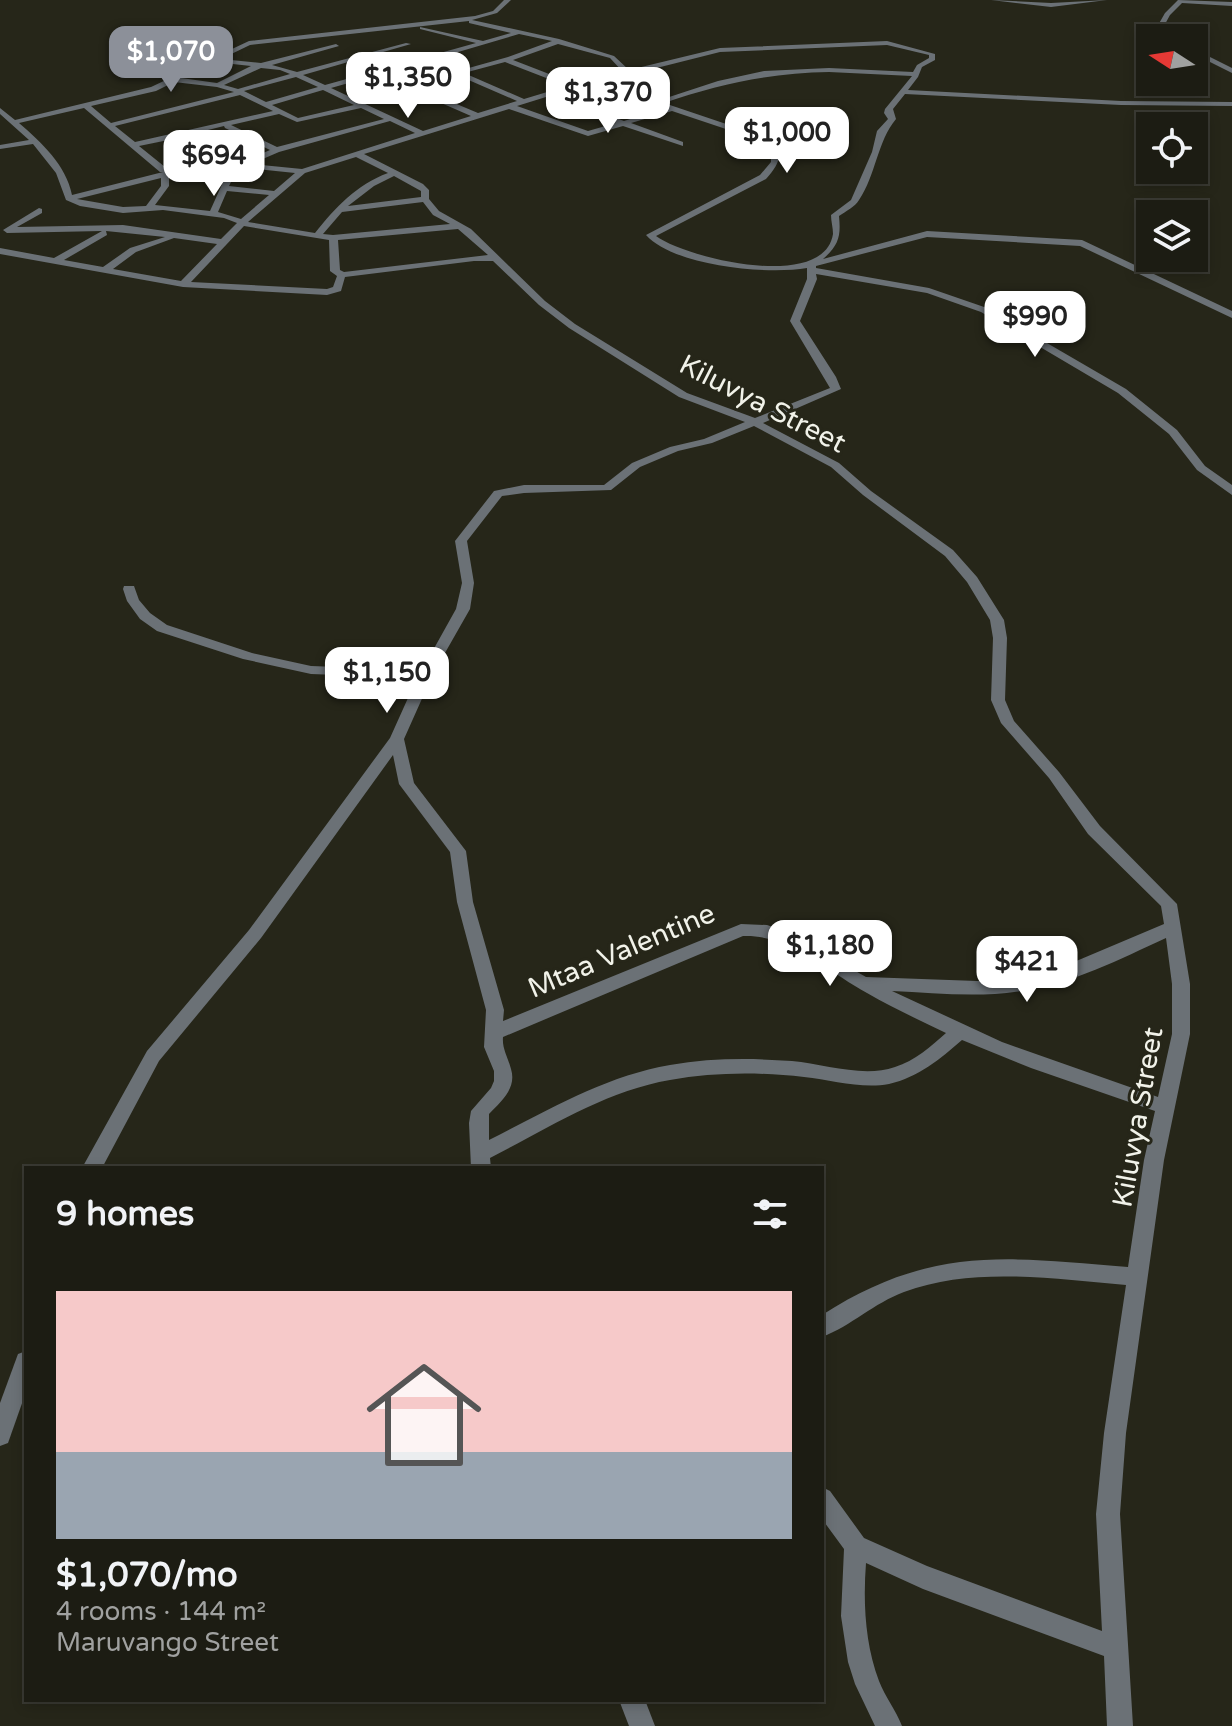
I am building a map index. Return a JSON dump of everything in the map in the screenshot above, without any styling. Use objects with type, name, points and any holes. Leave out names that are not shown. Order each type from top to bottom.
[{"type":"street","points":[[15,122],[87,106],[174,80],[249,43],[488,15],[508,0]]},
{"type":"street","points":[[994,0],[1051,5],[1104,0]]},
{"type":"street","points":[[1162,24],[1167,14],[1182,1],[1232,4]]},
{"type":"street","points":[[460,19],[612,57],[627,72]]},
{"type":"street","points":[[407,25],[483,42]]},
{"type":"street","points":[[353,31],[381,38]]},
{"type":"street","points":[[263,105],[517,33]]},
{"type":"street","points":[[299,37],[371,55]]},
{"type":"street","points":[[394,41],[420,47]]},
{"type":"street","points":[[412,86],[559,42]]},
{"type":"street","points":[[183,284],[243,222],[302,171],[574,86],[720,50],[887,43],[903,45],[935,57],[919,66],[904,92],[889,109],[891,121],[881,131],[857,198],[835,215],[838,231],[829,251],[811,268]]},
{"type":"street","points":[[111,125],[408,44]]},
{"type":"street","points":[[218,85],[264,65],[336,46]]},
{"type":"street","points":[[432,50],[444,53]]},
{"type":"street","points":[[1208,58],[1232,71]]},
{"type":"street","points":[[424,59],[525,102]]},
{"type":"street","points":[[507,59],[574,86]]},
{"type":"street","points":[[212,60],[264,65],[300,75],[421,133]]},
{"type":"street","points":[[654,104],[766,73],[878,71],[916,74]]},
{"type":"street","points":[[378,73],[478,116]]},
{"type":"street","points":[[174,80],[218,85],[301,120],[362,105]]},
{"type":"street","points":[[592,81],[771,141],[778,153],[771,170],[763,177],[653,232],[651,238],[702,258],[783,271],[811,268],[905,236],[927,234],[1082,243],[1232,315]]},
{"type":"street","points":[[904,92],[1092,102],[1232,104]]},
{"type":"street","points":[[547,95],[680,144]]},
{"type":"street","points":[[87,106],[168,173]]},
{"type":"street","points":[[509,106],[579,134],[588,134],[669,109]]},
{"type":"street","points":[[0,110],[15,122],[68,181],[69,198]]},
{"type":"street","points":[[134,145],[228,126],[277,112]]},
{"type":"street","points":[[240,165],[276,150],[391,119]]},
{"type":"street","points":[[228,126],[276,150]]},
{"type":"street","points":[[196,133],[240,165]]},
{"type":"street","points":[[0,147],[33,142]]},
{"type":"street","name":"Kiluvya Street","points":[[306,143],[352,154],[420,186],[436,213],[459,226],[542,303],[605,348],[683,395],[746,418],[835,465],[867,493],[940,546],[972,580],[997,620],[1000,638],[998,700],[1008,723],[1054,775],[1094,830],[1169,904],[1181,984],[1181,1034],[1154,1160],[1115,1433],[1108,1514],[1120,1726]]},
{"type":"street","points":[[69,198],[168,173],[224,166],[302,171]]},
{"type":"street","points":[[213,214],[228,180],[224,166]]},
{"type":"street","points":[[149,207],[165,186],[168,173]]},
{"type":"street","points":[[317,236],[338,210],[365,185],[395,173]]},
{"type":"street","points":[[225,188],[274,193]]},
{"type":"street","points":[[69,198],[123,210],[149,207],[213,214],[333,238],[459,226]]},
{"type":"street","points":[[338,210],[425,199]]},
{"type":"street","points":[[3,232],[39,211]]},
{"type":"street","points":[[3,232],[112,228],[223,242]]},
{"type":"street","points":[[55,261],[112,228]]},
{"type":"street","points":[[106,269],[133,250],[175,236]]},
{"type":"street","points":[[333,238],[335,271],[342,275],[495,258]]},
{"type":"street","points":[[0,251],[183,284],[327,292],[338,289],[338,280],[342,275]]},
{"type":"street","points":[[93,1166],[153,1056],[255,934],[397,739],[426,674],[463,609],[468,583],[461,541],[498,493],[524,489],[607,488],[636,465],[727,433],[746,418],[836,389],[834,377],[814,355],[795,321],[812,279],[811,268]]},
{"type":"street","points":[[811,268],[929,291],[984,310],[1122,391],[1173,432],[1201,468],[1232,491]]},
{"type":"street","points":[[129,589],[133,601],[145,616],[162,628],[248,656],[311,670],[426,674]]},
{"type":"street","points":[[397,739],[407,784],[458,851],[465,902],[495,1010],[493,1047],[503,1071],[503,1081],[499,1092],[480,1111],[481,1160],[610,1092],[665,1073],[733,1066],[876,1078],[899,1074],[922,1062],[958,1033]]},
{"type":"street","points":[[862,983],[1000,986],[1039,981],[1099,962],[1173,927]]},
{"type":"street","name":"Mtaa Valentine","points":[[493,1033],[741,930],[755,928],[775,933],[958,1033],[1052,1071],[1165,1107]]},
{"type":"street","points":[[824,1326],[880,1292],[917,1278],[1007,1269],[1137,1277]]},
{"type":"street","points":[[0,1435],[24,1367]]},
{"type":"street","points":[[824,1502],[856,1546],[923,1577],[1117,1649]]},
{"type":"street","points":[[856,1546],[850,1592],[851,1619],[873,1694],[889,1726]]},
{"type":"street","points":[[633,1702],[642,1726]]}]
